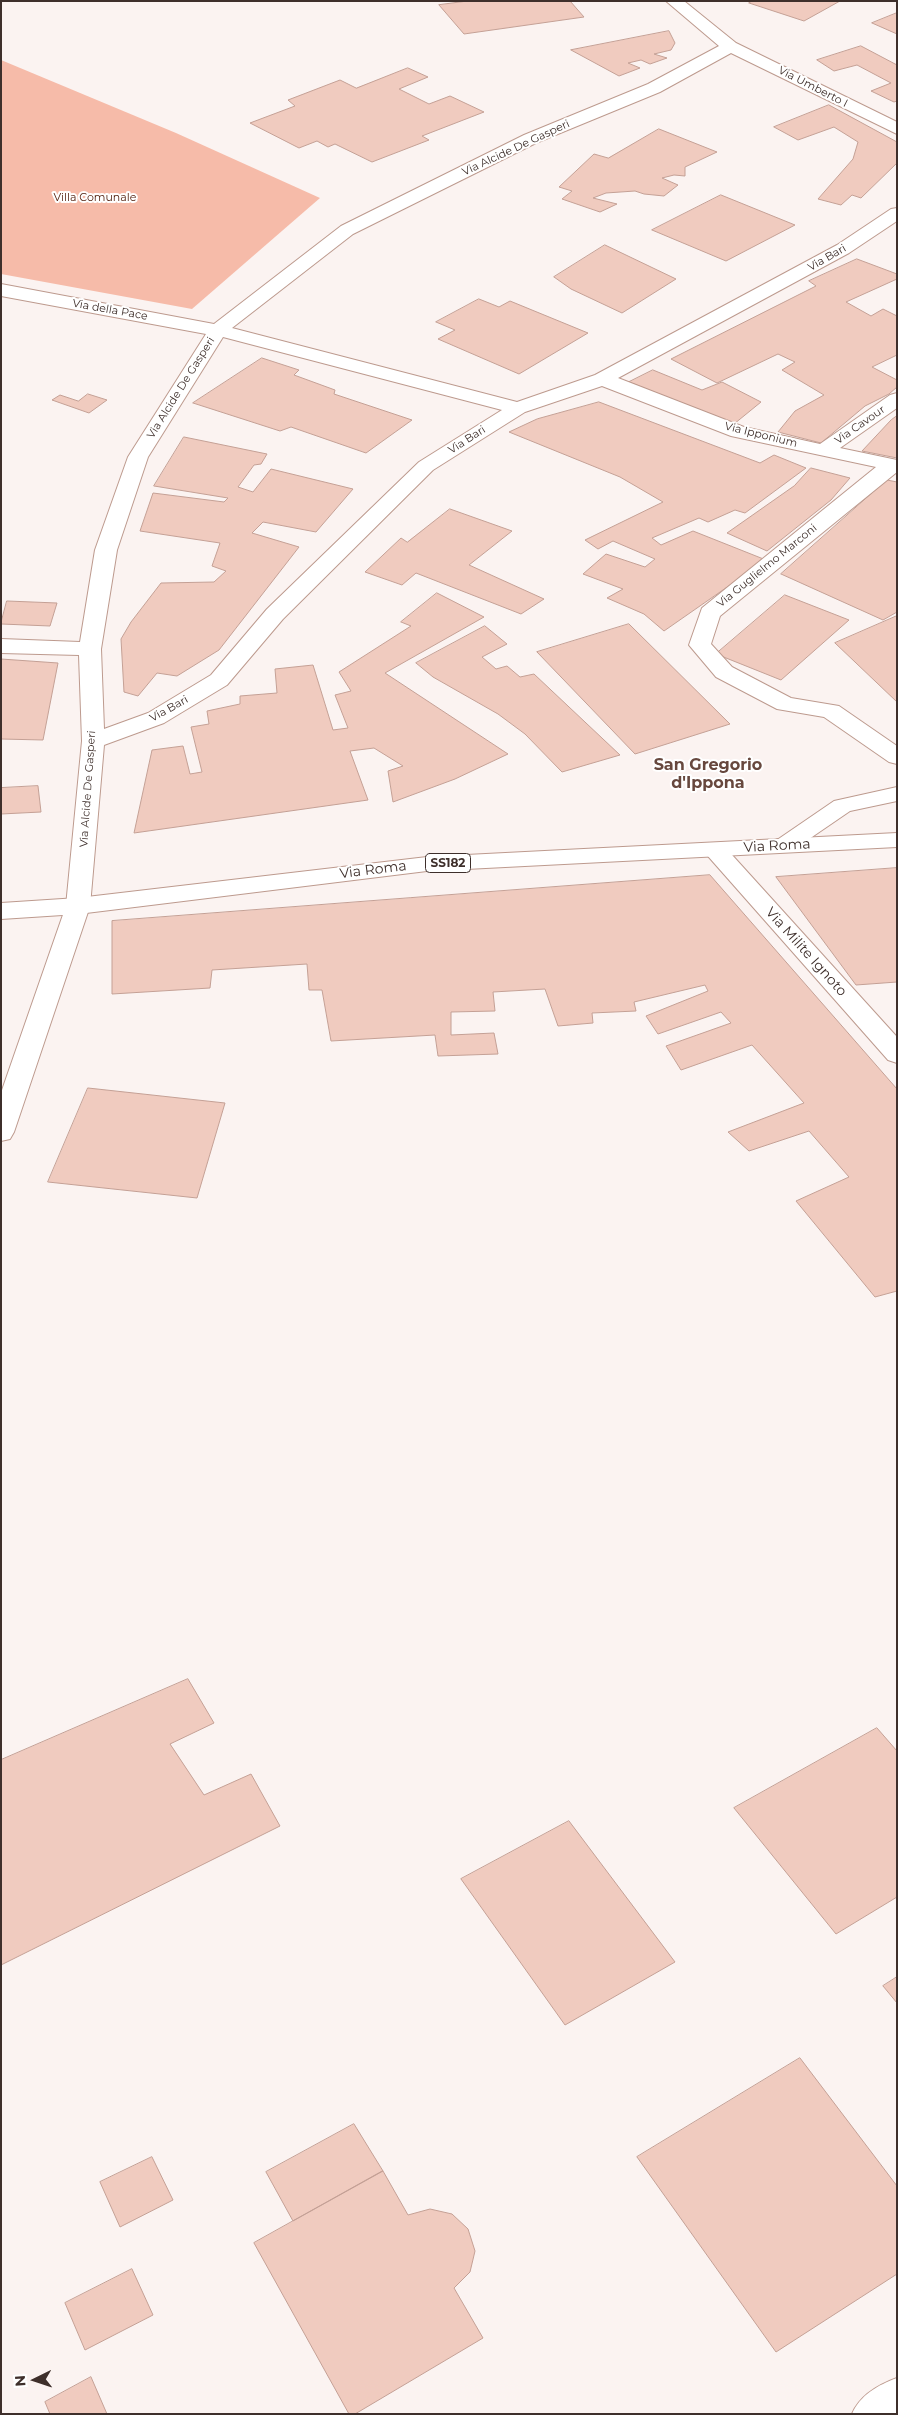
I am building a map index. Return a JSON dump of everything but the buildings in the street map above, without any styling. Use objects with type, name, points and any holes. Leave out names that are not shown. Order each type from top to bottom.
[{"type":"street","name":"Via Umberto I","points":[[674,1],[730,46],[897,129]]},
{"type":"street","name":"Via Alcide De Gasperi","points":[[1,1132],[78,906],[93,741],[90,649],[106,550],[138,456],[218,330],[347,230],[530,139],[654,88],[703,63],[730,46]]},
{"type":"street","name":"Via Bari","points":[[93,741],[156,718],[219,680],[275,614],[426,466],[518,408],[602,380],[750,301],[843,249],[897,213]]},
{"type":"street","name":"Via della Pace","points":[[1,290],[218,330],[518,408]]},
{"type":"street","name":"Via Ipponium","points":[[602,380],[738,432],[894,466]]},
{"type":"street","name":"Via Cavour","points":[[824,450],[897,400]]},
{"type":"street","name":"Via Guglielmo Marconi","points":[[894,466],[710,613],[700,645],[724,672],[785,704],[831,711],[897,757]]},
{"type":"street","points":[[1,646],[90,649]]},
{"type":"street","points":[[785,845],[842,806],[897,794]]},
{"type":"street","name":"Via Roma","points":[[1,911],[78,906],[427,864],[897,840]]},
{"type":"street","name":"Via Milite Ignoto","points":[[715,850],[897,1054]]},
{"type":"street","points":[[872,2414],[897,2397]]},
{"type":"green space","name":"Villa Comunale","points":[[1,60],[176,133],[320,198],[192,309],[1,274]]},
{"type":"district","name":"San Gregorio d'Ippona","points":[[708,774]]}]
